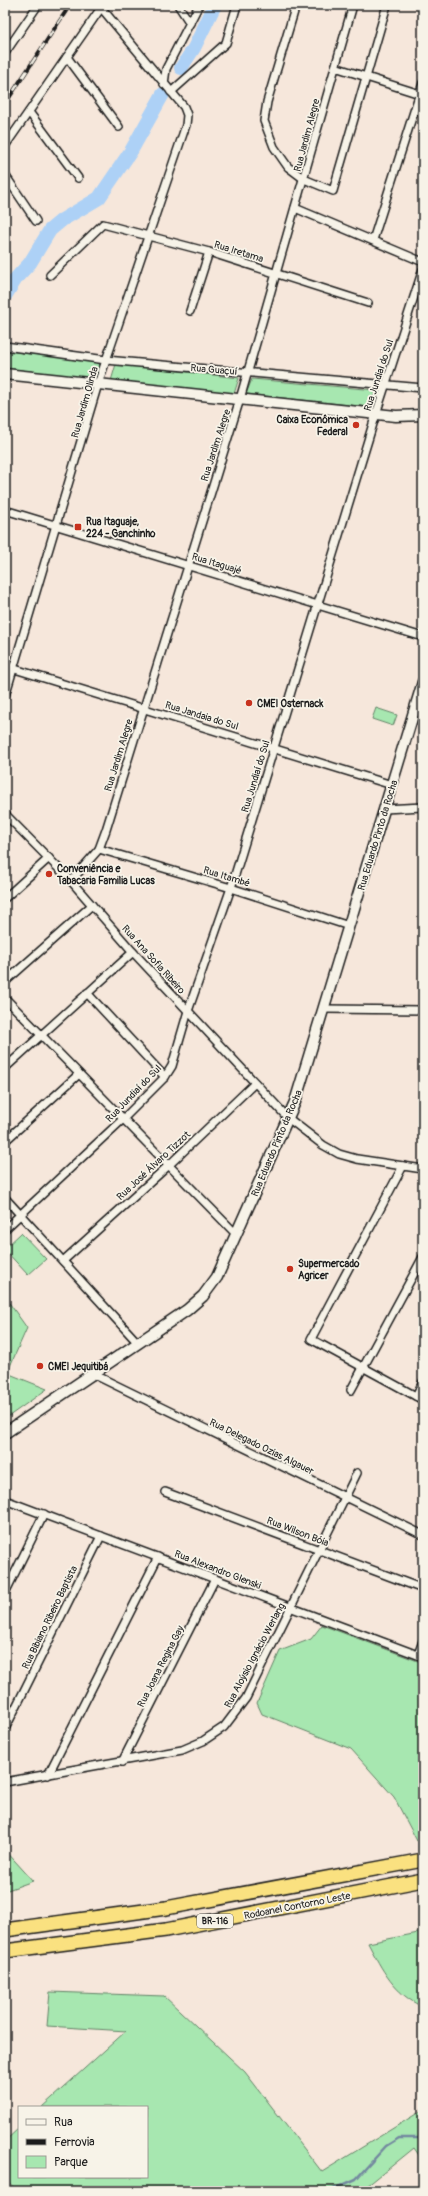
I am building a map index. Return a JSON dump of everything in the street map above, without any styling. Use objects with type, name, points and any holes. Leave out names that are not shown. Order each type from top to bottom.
[{"type":"highway","name":"Rodoanel Contorno Leste","points":[[5,1930],[166,1908],[423,1860]]},
{"type":"highway","name":"Rodoanel Contorno Leste","points":[[5,1951],[166,1930],[423,1880]]},
{"type":"main road","points":[[5,374],[376,414],[402,416],[423,415]]},
{"type":"main road","points":[[402,416],[423,409]]},
{"type":"main road","name":"Rua Eduardo Pinto da Rocha","points":[[5,1433],[179,1316],[203,1296],[217,1277],[288,1118],[324,1009],[423,682]]},
{"type":"street","points":[[5,53],[38,5]]},
{"type":"street","points":[[178,5],[190,23]]},
{"type":"street","points":[[164,84],[166,69],[199,5]]},
{"type":"street","points":[[5,146],[101,6],[171,92],[226,44],[237,5]]},
{"type":"street","points":[[296,5],[267,102],[264,121],[266,130],[281,159],[304,179],[333,191],[387,5]]},
{"type":"street","name":"Rua Jardim Alegre","points":[[71,880],[99,848],[240,399],[353,5]]},
{"type":"street","points":[[67,57],[119,127]]},
{"type":"street","points":[[334,67],[421,94]]},
{"type":"street","points":[[373,240],[421,94],[423,83]]},
{"type":"street","name":"Rua Jardim Olinda","points":[[5,696],[98,384],[147,235],[186,125],[187,115],[184,107],[171,92]]},
{"type":"street","points":[[29,112],[78,178]]},
{"type":"street","points":[[5,175],[36,221]]},
{"type":"street","points":[[295,208],[423,262]]},
{"type":"street","name":"Rua Iretama","points":[[50,275],[103,224],[209,252],[368,303]]},
{"type":"street","points":[[190,311],[209,252]]},
{"type":"street","name":"Rua Jundiaí do Sul","points":[[5,1228],[122,1120],[165,1077],[172,1066],[188,1011],[231,888],[376,414],[423,269]]},
{"type":"street","name":"Rua Guaçuí","points":[[5,346],[106,360],[423,388]]},
{"type":"street","name":"Rua Itaguajé","points":[[5,510],[188,564],[423,637]]},
{"type":"street","name":"Rua Jandaia do Sul","points":[[5,666],[392,784]]},
{"type":"street","points":[[384,809],[423,807]]},
{"type":"street","name":"Rua Ana Sofia Ribeiro","points":[[5,814],[71,880],[133,952],[288,1118],[323,1145],[339,1154],[357,1159],[423,1170]]},
{"type":"street","name":"Rua Itambé","points":[[99,848],[349,926]]},
{"type":"street","points":[[5,898],[48,858]]},
{"type":"street","points":[[5,982],[92,905]]},
{"type":"street","points":[[5,1068],[40,1034],[133,952]]},
{"type":"street","points":[[87,993],[165,1077]]},
{"type":"street","points":[[5,998],[122,1120],[237,1235]]},
{"type":"street","points":[[324,1009],[423,1010]]},
{"type":"street","points":[[5,1141],[79,1074]]},
{"type":"street","name":"Rua José Álvaro Tizzot","points":[[63,1261],[168,1166],[255,1083]]},
{"type":"street","points":[[403,1166],[311,1339],[423,1400]]},
{"type":"street","points":[[5,1198],[138,1344]]},
{"type":"street","points":[[351,1390],[423,1257]]},
{"type":"street","name":"Rua Delegado Ozias Algauer","points":[[93,1374],[423,1535]]},
{"type":"street","points":[[416,1396],[423,1382]]},
{"type":"street","name":"Rua Aloýsio Ignácio Werlang","points":[[5,1782],[182,1750],[203,1741],[224,1726],[246,1698],[357,1473]]},
{"type":"street","name":"Rua Wilson Bóia","points":[[165,1492],[423,1589]]},
{"type":"street","name":"Rua Alexandro Glenski","points":[[5,1500],[420,1656]]},
{"type":"street","points":[[5,1593],[44,1514]]},
{"type":"street","name":"Rua Bibiano Ribeiro Baptista","points":[[5,1729],[101,1536]]},
{"type":"street","points":[[48,1775],[158,1557]]},
{"type":"street","name":"Rua Joana Regina Gay","points":[[122,1762],[215,1579]]},
{"type":"street","points":[[420,1656],[423,1641]]},
{"type":"green space","points":[[5,351],[101,362],[95,379],[5,368]]},
{"type":"green space","points":[[116,364],[239,378],[234,394],[111,381]]},
{"type":"green space","points":[[252,379],[376,390],[369,407],[246,394]]},
{"type":"green space","points":[[376,708],[397,715],[393,726],[372,719]]},
{"type":"green space","points":[[21,1233],[46,1259],[28,1275],[5,1250],[5,1248]]},
{"type":"green space","points":[[5,1297],[27,1328],[7,1373],[47,1389],[5,1419]]},
{"type":"green space","points":[[322,1625],[423,1663],[423,1841],[417,1841],[394,1797],[351,1749],[262,1714],[257,1703],[280,1651],[311,1639]]},
{"type":"green space","points":[[5,1850],[33,1881],[5,1891]]},
{"type":"green space","points":[[423,1932],[423,2007],[404,1995],[390,1980],[378,1963],[368,1943]]},
{"type":"green space","points":[[50,1992],[164,1996],[245,2072],[322,2172],[421,2111],[423,2106],[423,2161],[414,2148],[361,2191],[17,2191],[5,2178],[5,2141],[18,2129],[18,2178],[148,2178],[148,2106],[43,2106],[126,2031],[47,2026]]},
{"type":"waterway","points":[[181,68],[194,48],[215,5]]},
{"type":"waterway","points":[[5,296],[17,277],[30,263],[50,230],[62,220],[99,198],[131,151],[163,94]]},
{"type":"waterway","points":[[329,2191],[356,2179],[386,2146],[399,2138],[423,2138]]},
{"type":"railway","points":[[5,104],[70,5]]},
{"type":"place","name":"Caixa Econômica Federal","points":[[356,425]]},
{"type":"place","name":"Rua Itaguaje, 224 - Ganchinho","points":[[78,527]]},
{"type":"place","name":"CMEI Osternack","points":[[249,703]]},
{"type":"place","name":"Conveniência e Tabacaria Familia Lucas","points":[[49,874]]},
{"type":"place","name":"Supermercado Agricer","points":[[290,1269]]},
{"type":"place","name":"CMEI Jequitibá","points":[[40,1366]]}]
